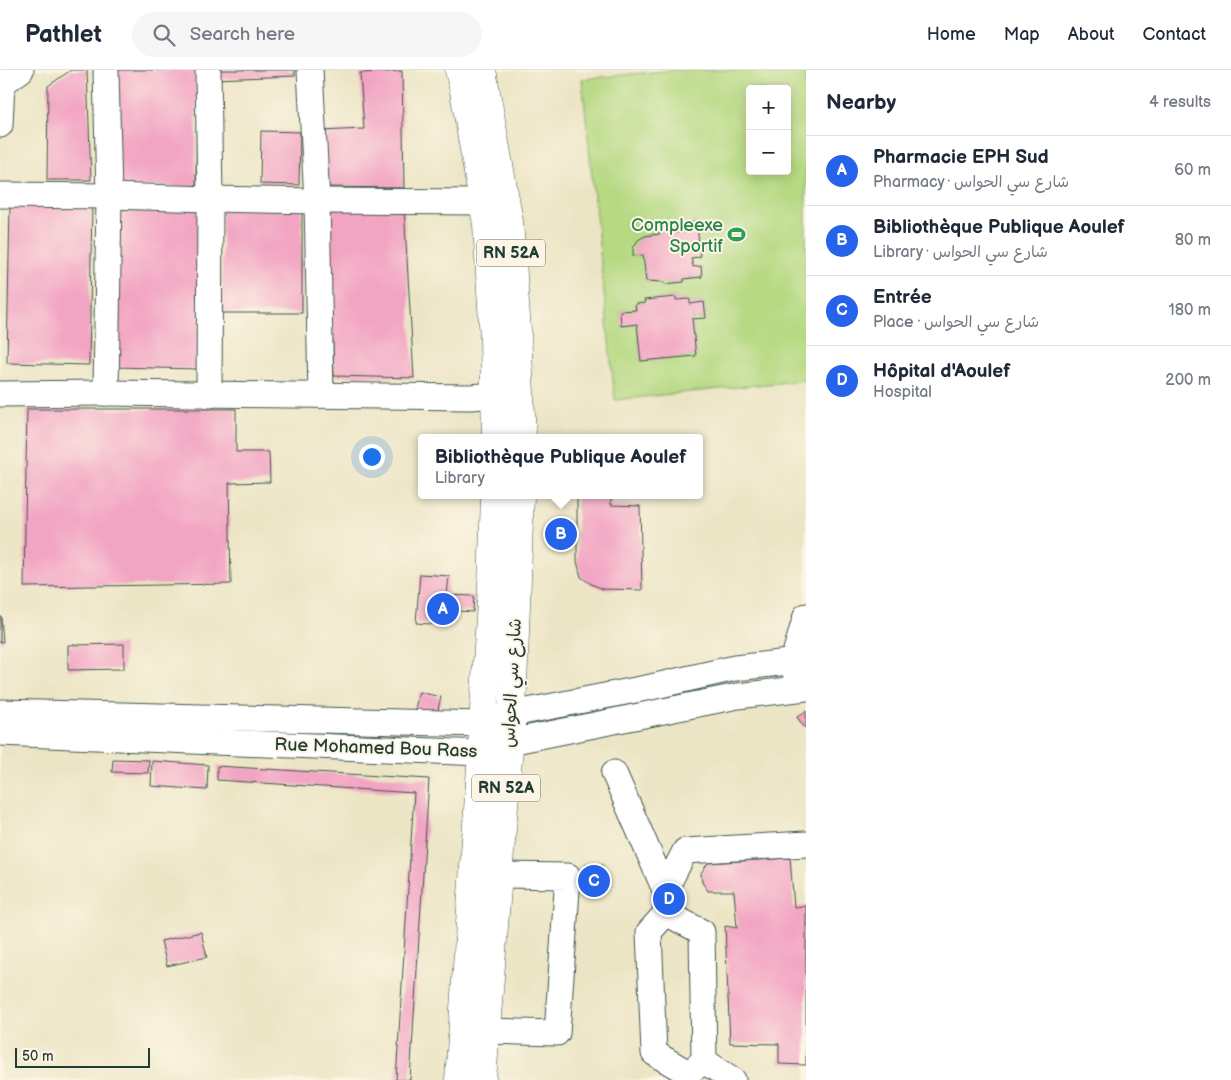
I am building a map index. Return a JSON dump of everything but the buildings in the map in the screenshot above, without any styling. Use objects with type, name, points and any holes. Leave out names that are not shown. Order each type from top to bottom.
[{"type":"main road","name":"RN 52A","points":[[459,70],[488,224],[496,434]]},
{"type":"main road","name":"RN 52A","points":[[482,70],[509,220],[522,434]]},
{"type":"main road","name":"شارع سي الحواس","points":[[459,1080],[482,753],[492,587],[495,499]]},
{"type":"main road","name":"شارع سي الحواس","points":[[482,1080],[512,714],[520,499]]},
{"type":"street","points":[[106,70],[109,196],[106,394]]},
{"type":"street","points":[[208,70],[210,199],[209,395]]},
{"type":"street","points":[[310,70],[317,201],[321,395]]},
{"type":"street","points":[[0,125],[8,79]]},
{"type":"street","points":[[0,195],[483,202]]},
{"type":"street","points":[[0,394],[472,397],[496,395]]},
{"type":"street","points":[[803,692],[800,660],[806,616]]},
{"type":"street","name":"Rue Mohamed Bou Rass","points":[[0,712],[483,724],[512,714],[651,687],[735,668],[800,660]]},
{"type":"street","name":"Rue Mohamed Bou Rass","points":[[0,733],[482,753],[510,742],[738,696],[803,692]]},
{"type":"street","points":[[614,773],[666,902],[702,932],[704,1061]]},
{"type":"street","points":[[704,1061],[688,1073],[654,1053],[649,932],[666,902],[685,851],[806,844]]},
{"type":"street","points":[[486,1031],[556,1033],[568,876],[498,875]]},
{"type":"street","points":[[704,1061],[733,1080]]},
{"type":"green space","name":"Compleexe Sportif","points":[[673,70],[806,70],[806,380],[615,400],[582,79]],"holes":[[[697,222],[700,256],[691,258],[693,267],[701,266],[702,277],[684,279],[684,282],[665,284],[664,282],[646,281],[643,255],[633,256],[637,241],[644,236],[659,234],[659,225],[669,224],[671,233],[686,232],[685,223]],[[676,297],[676,300],[690,299],[690,304],[704,302],[706,318],[692,319],[696,356],[641,361],[637,324],[622,326],[620,311],[636,310],[635,304],[645,303],[644,300]]]},
{"type":"place","name":"Compleexe Sportif","points":[[737,235]]},
{"type":"place","name":"Bibliothèque Publique Aoulef","points":[[561,534]]},
{"type":"place","name":"Pharmacie EPH Sud","points":[[443,609]]},
{"type":"place","name":"Entrée","points":[[594,881]]},
{"type":"place","name":"Hôpital d'Aoulef","points":[[669,899]]}]
